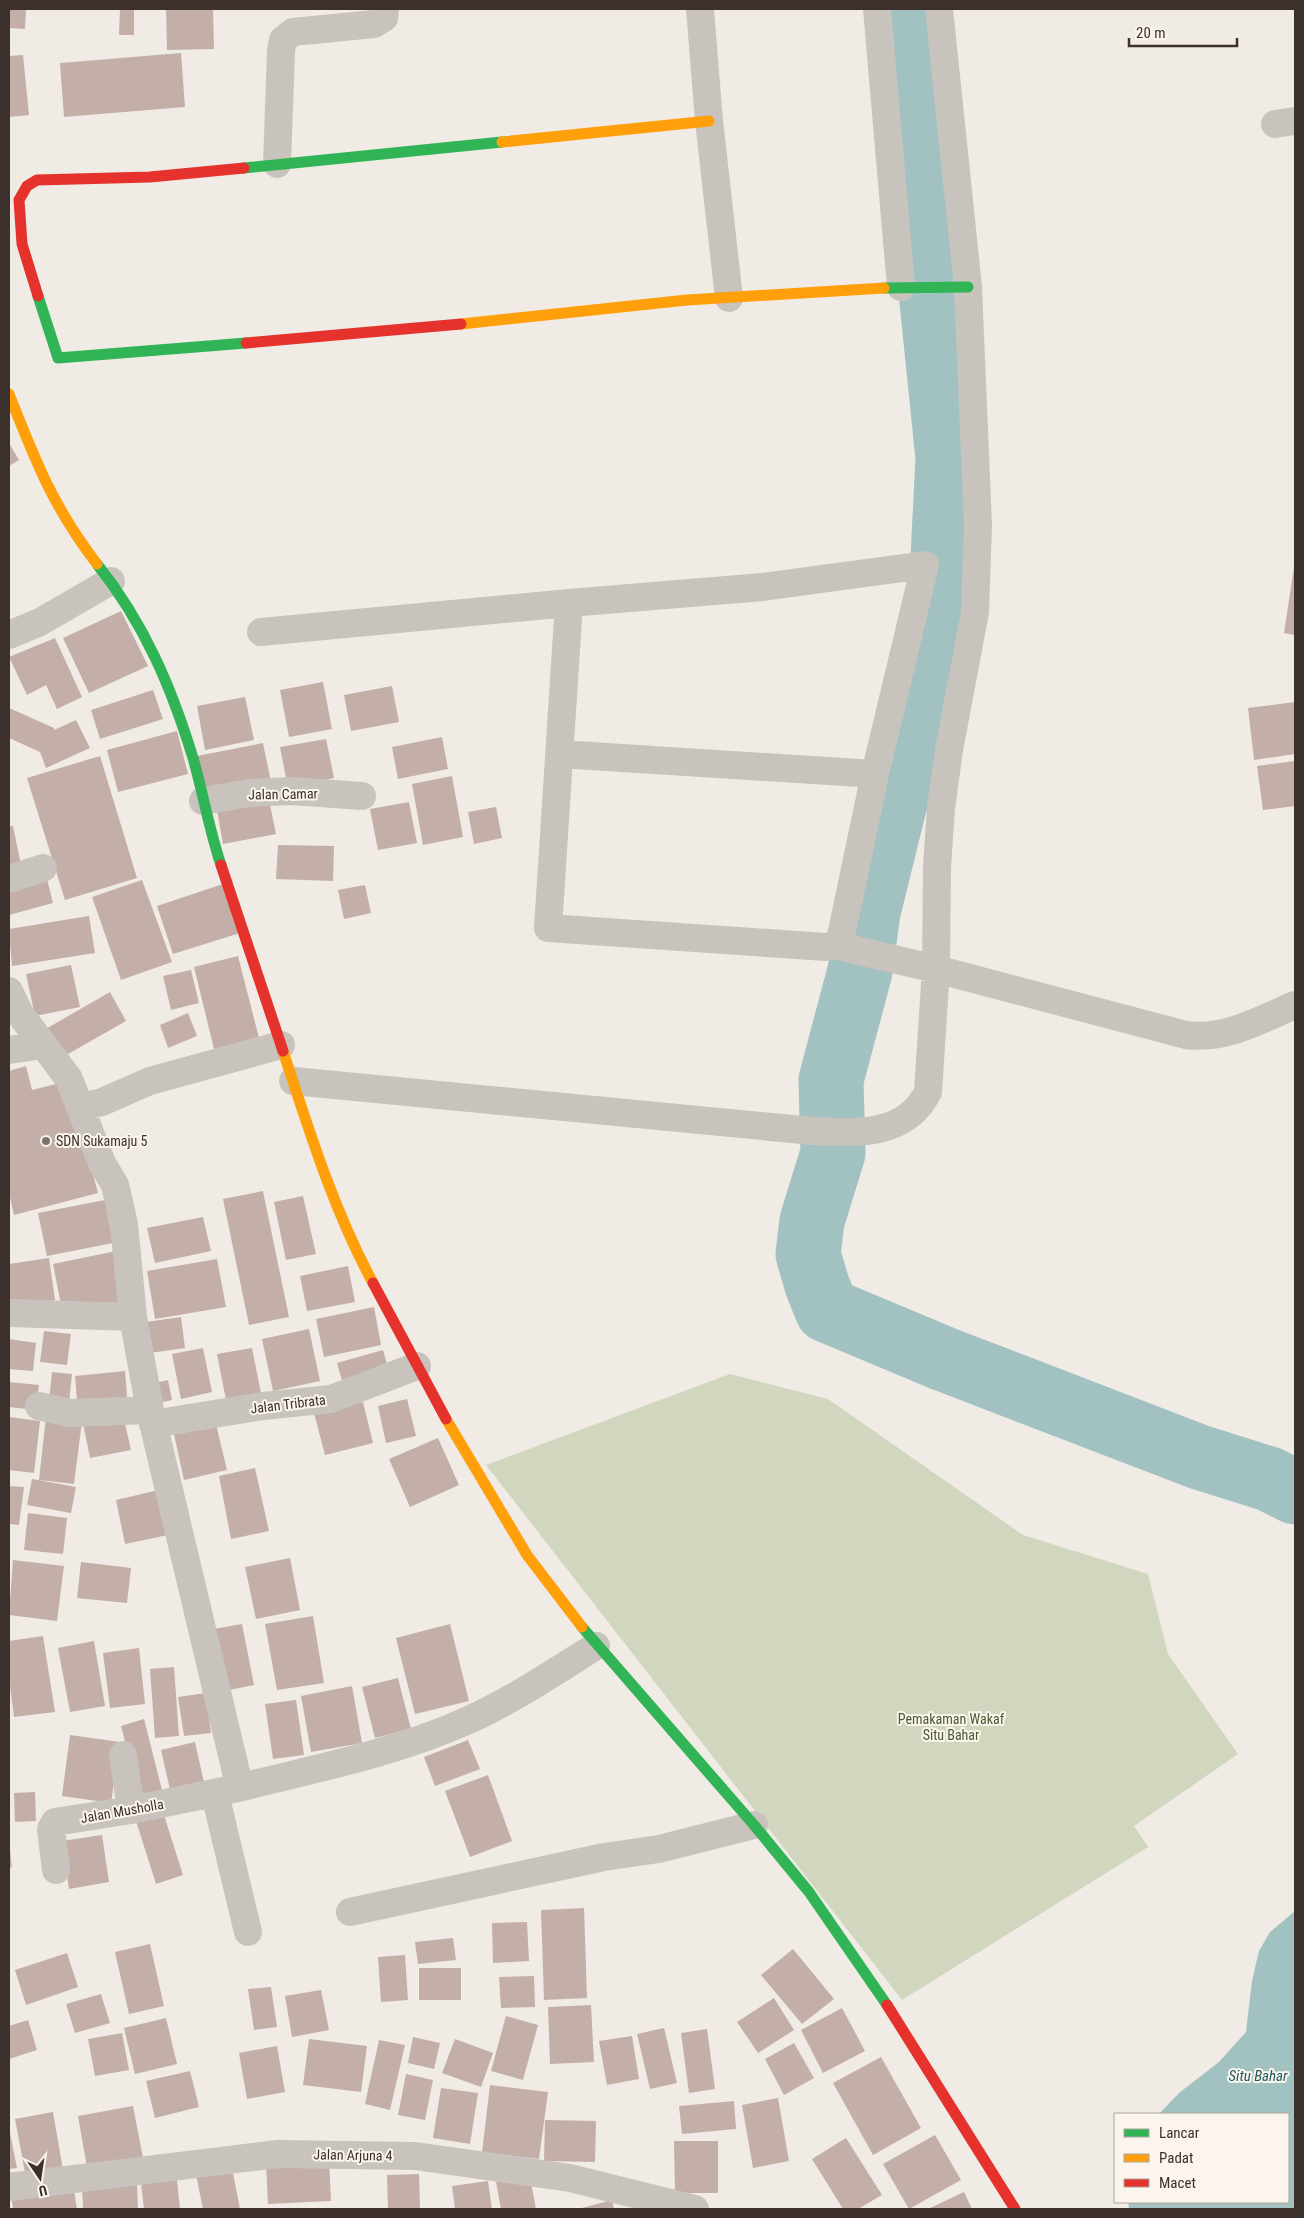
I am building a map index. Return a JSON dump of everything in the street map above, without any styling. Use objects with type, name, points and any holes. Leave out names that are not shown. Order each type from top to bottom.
[{"type":"street","points":[[277,164],[280,51],[284,40],[293,32],[374,24],[384,18],[385,9]]},
{"type":"street","points":[[700,9],[709,121],[729,298]]},
{"type":"street","points":[[877,9],[912,287]]},
{"type":"street","points":[[293,1081],[813,1131],[852,1132],[881,1129],[903,1120],[921,1106],[928,1092],[936,969],[937,867],[941,808],[949,750],[967,665],[977,580],[978,525],[957,287],[939,9]]},
{"type":"street","points":[[709,121],[150,178],[37,180],[27,186],[19,200],[22,244],[58,358],[447,326],[627,305],[912,287],[957,287]]},
{"type":"street","points":[[10,399],[40,473],[56,505],[73,533],[111,580],[146,635],[165,677],[193,758],[212,837],[325,1179],[356,1252],[457,1440],[527,1555],[596,1646],[754,1825],[809,1892],[900,2024],[1015,2209]]},
{"type":"street","points":[[261,632],[763,587],[925,565],[875,774],[841,936],[834,945]]},
{"type":"street","points":[[9,635],[40,622],[111,580]]},
{"type":"street","points":[[569,603],[548,928],[834,945],[936,969],[1186,1035],[1204,1037],[1238,1030],[1295,1005]]},
{"type":"street","points":[[560,754],[875,774]]},
{"type":"street","name":"Jalan Camar","points":[[203,801],[249,793],[292,791],[362,796]]},
{"type":"street","points":[[9,879],[43,868]]},
{"type":"street","points":[[9,991],[20,1014],[69,1079],[102,1163],[115,1185],[121,1209],[133,1318],[152,1417],[236,1772],[227,1791],[248,1932]]},
{"type":"street","points":[[81,1107],[102,1102],[150,1081],[282,1045]]},
{"type":"street","points":[[9,1050],[43,1046]]},
{"type":"street","points":[[9,1313],[133,1318]]},
{"type":"street","name":"Jalan Tribrata","points":[[40,1406],[70,1414],[152,1417],[331,1399],[417,1366]]},
{"type":"street","name":"Jalan Musholla","points":[[56,1870],[51,1829],[55,1822],[131,1810],[227,1791],[413,1742],[464,1722],[507,1700],[596,1646]]},
{"type":"street","points":[[123,1755],[131,1810]]},
{"type":"street","points":[[350,1912],[604,1857],[659,1849],[754,1825]]},
{"type":"street","name":"Jalan Arjuna 4","points":[[9,2188],[278,2154],[415,2156],[570,2178],[695,2209]]},
{"type":"green space","name":"Pemakaman Wakaf Situ Bahar","points":[[730,1374],[828,1399],[1023,1535],[1148,1574],[1168,1654],[1238,1754],[1134,1826],[1148,1847],[902,2000],[486,1465]]},
{"type":"water","name":"Situ Bahar","points":[[1295,1911],[1295,2209],[1129,2209],[1128,2203],[1289,2203],[1289,2113],[1160,2113],[1179,2093],[1219,2062],[1246,2032],[1252,1981],[1259,1951],[1270,1932]]},
{"type":"building","points":[[9,9],[26,9],[25,29],[9,28]]},
{"type":"building","points":[[120,9],[134,9],[134,35],[119,35]]},
{"type":"building","points":[[166,9],[213,9],[214,49],[167,50]]},
{"type":"building","points":[[181,53],[185,107],[64,117],[60,63]]},
{"type":"building","points":[[23,55],[29,115],[9,117],[9,56]]},
{"type":"building","points":[[9,443],[19,460],[9,466]]},
{"type":"building","points":[[1295,567],[1295,635],[1284,633]]},
{"type":"building","points":[[121,611],[148,666],[89,693],[63,638]]},
{"type":"building","points":[[55,638],[82,697],[57,709],[46,685],[27,695],[9,657]]},
{"type":"building","points":[[323,682],[332,729],[289,737],[280,690]]},
{"type":"building","points":[[392,686],[399,722],[351,731],[344,695]]},
{"type":"building","points":[[153,690],[163,719],[100,739],[91,710]]},
{"type":"building","points":[[245,697],[254,740],[205,750],[197,706]]},
{"type":"building","points":[[1295,702],[1295,754],[1254,760],[1248,708]]},
{"type":"building","points":[[9,708],[54,728],[54,730],[76,720],[90,748],[46,768],[40,752],[9,738]]},
{"type":"building","points":[[177,731],[188,774],[118,792],[107,750]]},
{"type":"building","points":[[442,737],[448,769],[398,779],[392,747]]},
{"type":"building","points":[[326,739],[334,778],[288,788],[280,747]]},
{"type":"building","points":[[263,743],[271,782],[205,795],[197,756]]},
{"type":"building","points":[[100,756],[137,878],[65,900],[27,778]]},
{"type":"building","points":[[1295,761],[1295,806],[1263,810],[1257,766]]},
{"type":"building","points":[[452,776],[463,837],[423,845],[412,784]]},
{"type":"building","points":[[269,800],[276,834],[223,844],[217,810]]},
{"type":"building","points":[[409,802],[417,843],[378,850],[370,809]]},
{"type":"building","points":[[496,807],[502,838],[474,844],[468,812]]},
{"type":"building","points":[[9,826],[13,826],[22,870],[9,872]]},
{"type":"building","points":[[278,845],[334,846],[333,881],[276,879]]},
{"type":"building","points":[[46,875],[53,903],[9,915],[9,884]]},
{"type":"building","points":[[142,880],[172,962],[121,980],[92,897]]},
{"type":"building","points":[[223,884],[240,933],[173,954],[157,906]]},
{"type":"building","points":[[365,885],[371,913],[344,919],[338,890]]},
{"type":"building","points":[[89,916],[95,953],[12,966],[9,929]]},
{"type":"building","points":[[238,956],[259,1038],[214,1049],[194,967]]},
{"type":"building","points":[[71,965],[80,1007],[35,1016],[26,974]]},
{"type":"building","points":[[191,970],[199,1003],[171,1010],[163,976]]},
{"type":"building","points":[[110,992],[126,1021],[61,1058],[44,1030]]},
{"type":"building","points":[[188,1013],[197,1036],[168,1048],[160,1025]]},
{"type":"building","name":"SDN Sukamaju 5","points":[[26,1066],[32,1090],[68,1081],[98,1193],[14,1215],[9,1193],[9,1071]]},
{"type":"building","points":[[263,1191],[289,1317],[249,1325],[223,1199]]},
{"type":"building","points":[[303,1196],[316,1254],[286,1260],[274,1202]]},
{"type":"building","points":[[105,1200],[113,1243],[47,1256],[38,1213]]},
{"type":"building","points":[[203,1217],[211,1251],[155,1263],[147,1228]]},
{"type":"building","points":[[116,1251],[126,1302],[63,1315],[53,1264]]},
{"type":"building","points":[[49,1258],[55,1300],[9,1306],[9,1264]]},
{"type":"building","points":[[217,1259],[226,1307],[155,1319],[147,1271]]},
{"type":"building","points":[[348,1266],[355,1302],[307,1311],[300,1276]]},
{"type":"building","points":[[374,1307],[381,1345],[324,1357],[316,1319]]},
{"type":"building","points":[[181,1317],[185,1348],[150,1353],[146,1322]]},
{"type":"building","points":[[309,1329],[320,1381],[273,1391],[262,1339]]},
{"type":"building","points":[[44,1331],[71,1334],[67,1365],[40,1362]]},
{"type":"building","points":[[9,1339],[36,1343],[33,1371],[9,1369]]},
{"type":"building","points":[[203,1348],[212,1392],[181,1399],[172,1354]]},
{"type":"building","points":[[252,1348],[262,1398],[227,1405],[217,1354]]},
{"type":"building","points":[[383,1350],[389,1371],[343,1384],[337,1363]]},
{"type":"building","points":[[125,1371],[128,1409],[78,1413],[75,1376]]},
{"type":"building","points":[[52,1372],[72,1374],[69,1403],[49,1401]]},
{"type":"building","points":[[168,1380],[172,1400],[159,1403],[155,1383]]},
{"type":"building","points":[[9,1382],[39,1385],[36,1410],[9,1407]]},
{"type":"building","points":[[407,1399],[416,1436],[386,1443],[378,1406]]},
{"type":"building","points":[[363,1402],[373,1443],[325,1455],[314,1413]]},
{"type":"building","points":[[123,1415],[131,1450],[90,1458],[83,1423]]},
{"type":"building","points":[[214,1416],[227,1470],[184,1480],[172,1425]]},
{"type":"building","points":[[9,1417],[40,1421],[34,1473],[9,1470]]},
{"type":"building","points":[[46,1417],[82,1421],[74,1484],[39,1480]]},
{"type":"building","points":[[438,1438],[459,1485],[410,1507],[389,1459]]},
{"type":"building","points":[[255,1468],[269,1531],[231,1539],[219,1476]]},
{"type":"building","points":[[32,1479],[76,1487],[71,1513],[27,1505]]},
{"type":"building","points":[[9,1486],[24,1487],[19,1525],[9,1524]]},
{"type":"building","points":[[159,1490],[168,1535],[125,1544],[116,1500]]},
{"type":"building","points":[[28,1513],[67,1518],[63,1554],[24,1550]]},
{"type":"building","points":[[290,1558],[300,1610],[256,1619],[245,1567]]},
{"type":"building","points":[[13,1560],[64,1566],[57,1621],[9,1615]]},
{"type":"building","points":[[81,1562],[131,1568],[127,1603],[77,1598]]},
{"type":"building","points":[[313,1616],[324,1683],[277,1690],[265,1624]]},
{"type":"building","points":[[242,1624],[254,1685],[219,1692],[208,1630]]},
{"type":"building","points":[[450,1624],[469,1701],[415,1714],[396,1638]]},
{"type":"building","points":[[43,1636],[55,1712],[14,1717],[9,1679],[9,1641]]},
{"type":"building","points":[[94,1641],[105,1706],[70,1712],[58,1648]]},
{"type":"building","points":[[139,1648],[145,1704],[110,1708],[103,1653]]},
{"type":"building","points":[[174,1667],[179,1736],[155,1738],[150,1669]]},
{"type":"building","points":[[398,1678],[411,1729],[375,1738],[362,1687]]},
{"type":"building","points":[[352,1686],[362,1743],[311,1752],[301,1696]]},
{"type":"building","points":[[206,1693],[211,1733],[184,1736],[178,1697]]},
{"type":"building","points":[[296,1700],[304,1755],[273,1759],[265,1704]]},
{"type":"building","points":[[144,1719],[163,1794],[140,1800],[121,1726]]},
{"type":"building","points":[[70,1735],[120,1742],[111,1803],[62,1796]]},
{"type":"building","points":[[468,1740],[480,1769],[435,1786],[424,1757]]},
{"type":"building","points":[[195,1742],[205,1787],[171,1794],[161,1750]]},
{"type":"building","points":[[488,1775],[512,1841],[470,1857],[445,1791]]},
{"type":"building","points":[[35,1792],[36,1821],[15,1822],[14,1793]]},
{"type":"building","points":[[163,1812],[183,1875],[156,1884],[136,1821]]},
{"type":"building","points":[[102,1835],[109,1882],[69,1889],[62,1841]]},
{"type":"building","points":[[9,1841],[12,1867],[9,1868]]},
{"type":"building","points":[[584,1908],[587,1998],[544,2000],[541,1910]]},
{"type":"building","points":[[527,1922],[529,1961],[493,1963],[492,1923]]},
{"type":"building","points":[[453,1938],[456,1960],[418,1964],[415,1942]]},
{"type":"building","points":[[150,1944],[164,2006],[129,2014],[115,1952]]},
{"type":"building","points":[[793,1949],[834,1999],[802,2024],[761,1975]]},
{"type":"building","points":[[67,1953],[78,1987],[26,2005],[15,1970]]},
{"type":"building","points":[[405,1955],[408,2000],[381,2002],[378,1957]]},
{"type":"building","points":[[419,1968],[461,1968],[461,2000],[419,2000]]},
{"type":"building","points":[[534,1976],[535,2007],[501,2008],[499,1977]]},
{"type":"building","points":[[271,1987],[277,2027],[254,2030],[248,1989]]},
{"type":"building","points":[[321,1990],[329,2030],[292,2037],[285,1996]]},
{"type":"building","points":[[101,1994],[110,2023],[75,2033],[66,2004]]},
{"type":"building","points":[[774,1998],[794,2030],[758,2053],[737,2022]]},
{"type":"building","points":[[591,2005],[594,2062],[550,2064],[548,2007]]},
{"type":"building","points":[[842,2008],[865,2051],[823,2073],[801,2030]]},
{"type":"building","points":[[506,2016],[538,2025],[523,2080],[491,2071]]},
{"type":"building","points":[[166,2018],[177,2064],[135,2074],[124,2028]]},
{"type":"building","points":[[28,2020],[37,2050],[9,2059],[9,2026]]},
{"type":"building","points":[[664,2028],[677,2083],[650,2089],[637,2034]]},
{"type":"building","points":[[707,2029],[715,2089],[689,2093],[681,2033]]},
{"type":"building","points":[[122,2033],[129,2070],[95,2076],[88,2039]]},
{"type":"building","points":[[632,2036],[639,2079],[607,2085],[599,2041]]},
{"type":"building","points":[[413,2037],[440,2043],[434,2069],[408,2063]]},
{"type":"building","points":[[309,2039],[367,2046],[361,2092],[303,2085]]},
{"type":"building","points":[[455,2039],[493,2053],[481,2087],[442,2073]]},
{"type":"building","points":[[379,2040],[405,2045],[390,2110],[365,2104]]},
{"type":"building","points":[[794,2043],[814,2078],[784,2095],[765,2059]]},
{"type":"building","points":[[277,2046],[285,2092],[247,2099],[239,2053]]},
{"type":"building","points":[[881,2057],[921,2128],[873,2155],[833,2083]]},
{"type":"building","points":[[190,2071],[199,2107],[155,2118],[146,2081]]},
{"type":"building","points":[[406,2074],[433,2080],[425,2120],[398,2115]]},
{"type":"building","points":[[490,2085],[548,2092],[539,2159],[482,2152]]},
{"type":"building","points":[[441,2088],[478,2093],[470,2144],[433,2138]]},
{"type":"building","points":[[778,2098],[789,2161],[753,2168],[742,2105]]},
{"type":"building","points":[[734,2101],[736,2129],[682,2134],[679,2106]]},
{"type":"building","points":[[133,2106],[144,2163],[88,2173],[78,2116]]},
{"type":"building","points":[[53,2112],[64,2176],[27,2183],[15,2119]]},
{"type":"building","points":[[545,2120],[596,2121],[595,2162],[544,2161]]},
{"type":"building","points":[[9,2128],[17,2168],[9,2169]]},
{"type":"building","points":[[935,2135],[961,2180],[909,2209],[883,2164]]},
{"type":"building","points":[[846,2138],[882,2195],[858,2209],[843,2209],[812,2159]]},
{"type":"building","points":[[674,2141],[718,2141],[718,2193],[675,2193]]},
{"type":"building","points":[[329,2159],[331,2201],[268,2204],[266,2163]]},
{"type":"building","points":[[232,2168],[240,2209],[203,2209],[196,2175]]},
{"type":"building","points":[[419,2174],[420,2209],[388,2209],[387,2175]]},
{"type":"building","points":[[530,2177],[536,2209],[501,2209],[496,2182]]},
{"type":"building","points":[[177,2180],[180,2209],[144,2209],[141,2184]]},
{"type":"building","points":[[488,2181],[492,2209],[455,2209],[452,2186]]},
{"type":"building","points":[[73,2184],[77,2209],[13,2209],[11,2193]]},
{"type":"building","points":[[137,2184],[138,2209],[83,2209],[82,2186]]},
{"type":"building","points":[[964,2192],[972,2209],[928,2209]]},
{"type":"building","points":[[612,2200],[614,2209],[578,2209]]},
{"type":"waterway","points":[[902,9],[948,458],[942,577],[926,647],[907,754],[868,912],[860,971],[831,1080],[833,1153],[812,1221],[808,1254],[827,1310],[944,1359],[1199,1457],[1269,1479],[1295,1492]]},
{"type":"traffic: fast","points":[[244,168],[502,142]]},
{"type":"traffic: fast","points":[[884,288],[968,287]]},
{"type":"traffic: fast","points":[[38,296],[58,358],[246,343]]},
{"type":"traffic: fast","points":[[97,564],[129,609],[165,681],[193,758],[221,865]]},
{"type":"traffic: fast","points":[[582,1627],[754,1825],[809,1892],[887,2005]]},
{"type":"traffic: slow","points":[[502,142],[709,121]]},
{"type":"traffic: slow","points":[[461,324],[687,300],[884,288]]},
{"type":"traffic: slow","points":[[9,394],[46,482],[68,523],[97,564]]},
{"type":"traffic: slow","points":[[283,1051],[312,1140],[334,1198],[373,1283]]},
{"type":"traffic: slow","points":[[446,1419],[527,1555],[582,1627]]},
{"type":"traffic: jam","points":[[38,296],[22,244],[19,200],[27,186],[37,180],[150,177],[244,168]]},
{"type":"traffic: jam","points":[[246,343],[461,324]]},
{"type":"traffic: jam","points":[[221,865],[283,1051]]},
{"type":"traffic: jam","points":[[373,1283],[446,1419]]},
{"type":"traffic: jam","points":[[887,2005],[1015,2209]]},
{"type":"place","name":"SDN Sukamaju 5","points":[[46,1141]]}]
